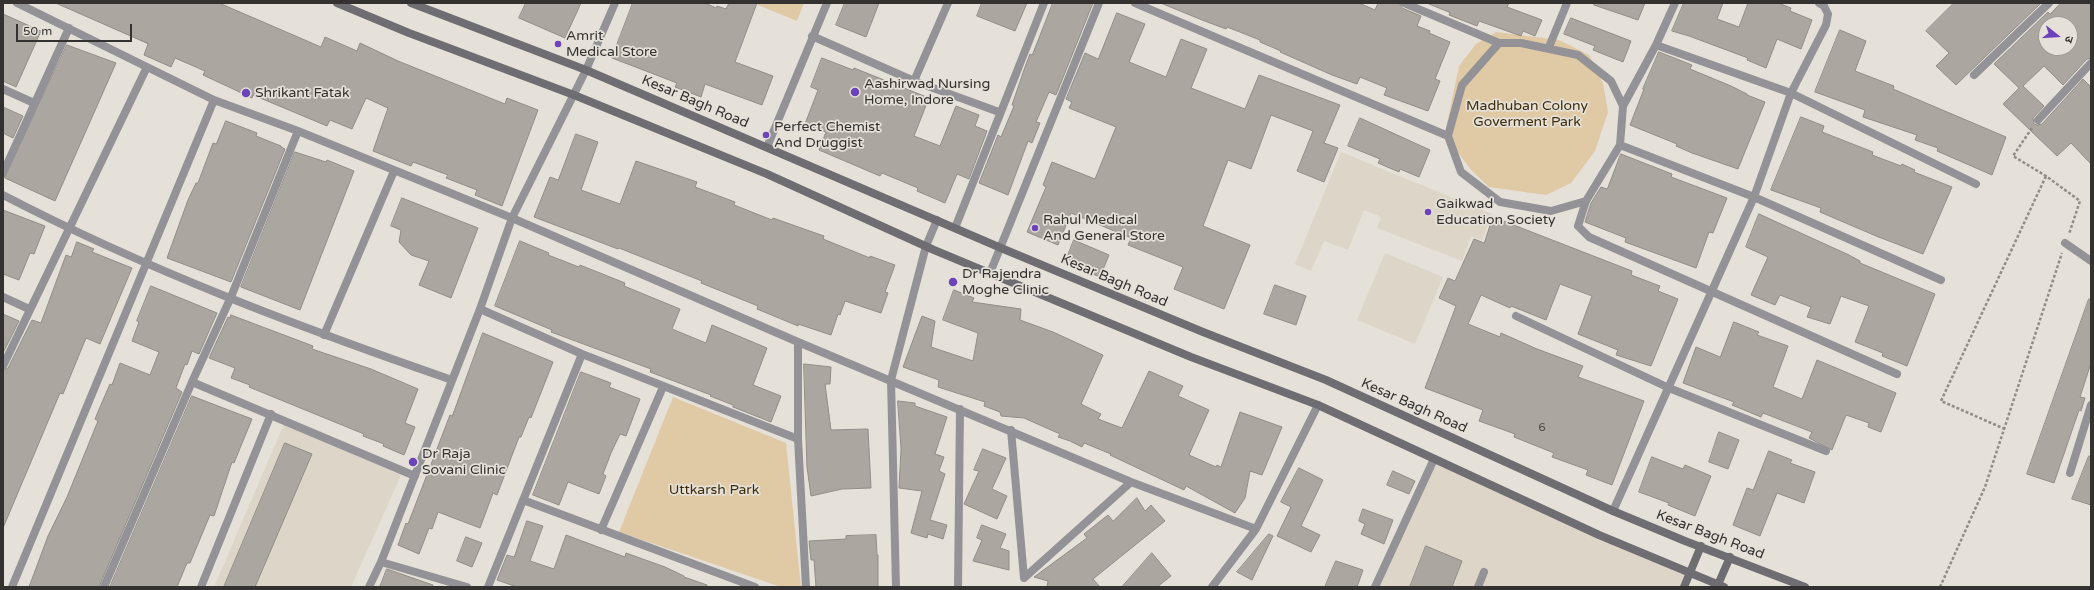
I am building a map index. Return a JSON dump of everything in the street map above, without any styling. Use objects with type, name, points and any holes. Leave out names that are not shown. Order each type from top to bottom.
[{"type":"main road","points":[[337,3],[409,33],[574,95],[766,174],[990,273],[1191,356],[1318,405],[1599,535],[1689,574],[1720,586],[1730,557]]},
{"type":"main road","name":"Kesar Bagh Road","points":[[411,3],[422,5],[586,70],[1001,248],[1203,332],[1326,380],[1613,511],[1685,541],[1805,587]]},
{"type":"main road","points":[[1684,587],[1701,546]]},
{"type":"street","points":[[17,3],[214,100],[298,131],[512,218],[798,342],[1011,430],[1131,482],[1256,529]]},
{"type":"street","points":[[369,587],[381,562],[480,309],[512,218],[586,70],[615,3]]},
{"type":"street","points":[[766,147],[827,3]]},
{"type":"street","points":[[914,81],[948,3]]},
{"type":"street","points":[[955,228],[999,112],[1044,3]]},
{"type":"street","points":[[990,273],[1099,3]]},
{"type":"street","points":[[1135,3],[1448,136]]},
{"type":"street","points":[[1404,3],[1499,43],[1521,43],[1549,47],[1578,55],[1610,81],[1623,106]]},
{"type":"street","points":[[1549,47],[1567,3]]},
{"type":"street","points":[[1675,3],[1656,45],[1623,106],[1620,145],[1586,201],[1578,226],[1589,237],[1897,374]]},
{"type":"street","points":[[1613,511],[1754,197],[1791,93],[1826,25],[1828,14],[1824,6],[1819,3]]},
{"type":"street","points":[[1974,75],[2048,3]]},
{"type":"street","points":[[3,173],[68,28]]},
{"type":"street","points":[[812,36],[914,81],[999,112]]},
{"type":"street","points":[[1499,43],[1462,84],[1448,136],[1461,172],[1500,202],[1551,212],[1586,201]]},
{"type":"street","points":[[1656,45],[1791,93],[1976,184]]},
{"type":"street","points":[[2038,120],[2091,63]]},
{"type":"street","points":[[3,366],[29,309],[147,67]]},
{"type":"street","points":[[3,89],[34,103]]},
{"type":"street","points":[[12,587],[144,264],[214,100]]},
{"type":"street","points":[[104,587],[230,297],[298,131]]},
{"type":"street","points":[[1620,145],[1754,197],[1941,280]]},
{"type":"street","points":[[324,336],[394,171]]},
{"type":"street","points":[[3,195],[69,229],[144,264],[230,297],[324,336],[452,380]]},
{"type":"street","points":[[896,587],[891,380],[926,246],[937,220]]},
{"type":"street","points":[[2065,243],[2091,261]]},
{"type":"street","points":[[3,297],[29,309]]},
{"type":"street","points":[[480,309],[582,354],[798,439]]},
{"type":"street","points":[[1516,316],[1669,388],[1826,451]]},
{"type":"street","points":[[798,342],[798,439],[806,587]]},
{"type":"street","points":[[488,587],[582,354]]},
{"type":"street","points":[[192,382],[415,476]]},
{"type":"street","points":[[601,530],[663,387]]},
{"type":"street","points":[[1212,587],[1256,529],[1318,405]]},
{"type":"street","points":[[2070,473],[2091,405]]},
{"type":"street","points":[[958,587],[960,409]]},
{"type":"street","points":[[201,587],[271,414]]},
{"type":"street","points":[[1011,430],[1024,578],[1131,482]]},
{"type":"street","points":[[1375,587],[1434,459]]},
{"type":"street","points":[[523,500],[755,587]]},
{"type":"street","points":[[381,562],[467,587]]},
{"type":"street","points":[[1478,587],[1484,572]]},
{"type":"path","points":[[1940,587],[1984,487],[2005,429],[2080,201],[2046,176],[2013,156],[2038,120]]},
{"type":"path","points":[[2005,429],[1941,401],[2046,176]]},
{"type":"shaded area","name":"Gaikwad Education Society","points":[[1341,152],[1492,214],[1482,240],[1471,236],[1462,261],[1377,228],[1381,217],[1364,210],[1348,250],[1324,241],[1311,271],[1295,264]]},
{"type":"shaded area","points":[[1385,253],[1443,277],[1415,344],[1357,320]]},
{"type":"shaded area","points":[[284,424],[401,475],[351,587],[214,587]]},
{"type":"shaded area","points":[[1434,459],[1689,574],[1683,587],[1375,587]]},
{"type":"green space","points":[[753,3],[804,3],[797,21]]},
{"type":"green space","name":"Madhuban Colony Goverment Park","points":[[1496,32],[1559,40],[1589,55],[1603,83],[1608,112],[1595,151],[1571,183],[1546,195],[1489,187],[1471,170],[1454,147],[1446,128],[1459,66],[1476,44]]},
{"type":"green space","name":"Uttkarsh Park","points":[[673,397],[786,443],[801,587],[781,587],[619,532]]},
{"type":"building","points":[[56,3],[219,3],[321,47],[325,37],[357,51],[360,43],[398,61],[505,104],[507,98],[538,110],[502,206],[475,195],[477,190],[446,178],[448,175],[413,162],[411,166],[373,151],[388,108],[366,98],[352,129],[330,120],[327,126],[253,95],[252,98],[203,75],[205,71],[175,58],[171,67],[144,55],[148,44]]},
{"type":"building","points":[[526,3],[581,3],[565,38],[519,18]]},
{"type":"building","points":[[633,3],[705,3],[716,8],[717,6],[726,9],[729,3],[757,3],[735,62],[773,76],[762,105],[705,84],[701,97],[675,87],[677,83],[612,58]]},
{"type":"building","points":[[845,3],[879,3],[866,37],[836,25]]},
{"type":"building","points":[[982,3],[1027,3],[1015,31],[977,16]]},
{"type":"building","points":[[1053,3],[1093,3],[1056,95],[1049,92],[1036,122],[1040,123],[1032,143],[1028,141],[1008,195],[979,183],[998,135],[1001,137],[1014,106],[1012,105],[1025,67],[1030,54],[1032,55]]},
{"type":"building","points":[[1161,3],[1359,3],[1375,10],[1378,3],[1399,3],[1402,8],[1421,16],[1417,26],[1450,42],[1435,79],[1440,81],[1428,111],[1384,95],[1387,88],[1360,77],[1357,84],[1332,75],[1280,52],[1281,51],[1260,42],[1260,40],[1227,27],[1226,29]]},
{"type":"building","points":[[1427,3],[1509,3],[1507,7],[1542,20],[1535,36],[1523,31],[1521,36],[1479,21],[1477,26],[1449,15],[1450,13]]},
{"type":"building","points":[[1595,3],[1645,3],[1638,20],[1594,5]]},
{"type":"building","points":[[1684,3],[1723,3],[1717,19],[1739,27],[1748,3],[1778,3],[1791,8],[1790,11],[1812,20],[1801,49],[1777,39],[1766,68],[1747,60],[1748,58],[1672,31]]},
{"type":"building","points":[[1954,3],[2040,4],[1956,85],[1936,66],[1949,53],[1926,31]]},
{"type":"building","points":[[2061,3],[2091,3],[2091,58],[2087,59],[2063,85],[2044,66],[2023,86],[2044,106],[2033,118],[2034,124],[2037,125],[2042,124],[2083,79],[2091,87],[2091,164],[2071,143],[2057,156],[2003,104],[2019,88],[1994,64],[2038,22],[2038,56],[2078,56],[2078,16],[2044,16],[2048,12],[2050,14]]},
{"type":"building","points":[[1117,13],[1145,24],[1129,62],[1166,77],[1181,39],[1207,49],[1191,88],[1245,109],[1259,75],[1340,105],[1324,143],[1338,148],[1324,182],[1297,171],[1313,131],[1271,115],[1251,169],[1228,160],[1203,226],[1250,245],[1224,309],[1174,289],[1183,267],[1128,245],[1131,238],[1071,213],[1058,245],[1027,232],[1046,187],[1043,185],[1052,162],[1095,179],[1116,127],[1069,108],[1072,102],[1066,99],[1085,53],[1098,59]]},
{"type":"building","points":[[3,14],[41,31],[16,87],[3,81]]},
{"type":"building","points":[[1571,18],[1631,41],[1623,62],[1593,50],[1595,46],[1564,34]]},
{"type":"building","points":[[1840,30],[1866,41],[1855,71],[1894,86],[1893,89],[2006,137],[1992,175],[1937,151],[1938,148],[1915,140],[1917,135],[1863,117],[1865,110],[1815,92]]},
{"type":"building","points":[[67,45],[116,63],[55,201],[5,178]]},
{"type":"building","points":[[1659,52],[1692,65],[1690,69],[1765,102],[1738,169],[1692,153],[1676,146],[1677,144],[1630,125],[1643,89]]},
{"type":"building","points":[[822,58],[853,70],[854,68],[929,98],[914,136],[940,146],[956,106],[979,115],[975,126],[987,131],[969,179],[957,174],[945,203],[917,191],[918,188],[882,173],[880,176],[819,150],[826,132],[805,124],[818,90],[811,87]]},
{"type":"building","points":[[3,107],[23,116],[13,138],[3,133]]},
{"type":"building","points":[[1801,117],[1824,126],[1822,132],[1873,152],[1872,155],[1901,166],[1902,164],[1915,170],[1914,172],[1952,187],[1923,254],[1820,212],[1821,208],[1771,190]]},
{"type":"building","points":[[1360,118],[1430,150],[1419,177],[1400,169],[1399,172],[1378,163],[1380,159],[1348,146]]},
{"type":"building","points":[[226,121],[257,133],[256,136],[285,149],[231,282],[167,258],[188,200],[196,183],[198,183],[213,143],[216,144]]},
{"type":"building","points":[[576,134],[598,142],[581,190],[620,204],[636,161],[697,182],[695,187],[735,202],[734,205],[772,220],[773,218],[824,236],[823,239],[870,258],[870,256],[895,265],[885,292],[888,293],[881,313],[845,301],[840,315],[838,314],[831,335],[798,324],[798,326],[757,309],[758,306],[701,283],[702,281],[619,248],[618,249],[534,217],[550,177],[558,180]]},
{"type":"building","points":[[295,152],[326,162],[327,160],[354,171],[300,310],[241,287]]},
{"type":"building","points":[[1621,154],[1672,174],[1671,177],[1727,198],[1713,233],[1709,232],[1696,268],[1625,242],[1626,238],[1585,222],[1591,203],[1601,187],[1607,189]]},
{"type":"building","points":[[402,198],[478,228],[451,298],[419,285],[429,261],[411,255],[399,242],[401,230],[391,226]]},
{"type":"building","points":[[3,210],[45,226],[34,254],[30,253],[19,280],[3,274]]},
{"type":"building","points":[[1759,214],[1849,255],[1860,261],[1860,263],[1935,294],[1907,366],[1882,356],[1883,353],[1855,342],[1869,306],[1841,296],[1830,324],[1807,317],[1811,307],[1780,295],[1775,305],[1751,295],[1768,257],[1746,247]]},
{"type":"building","points":[[1493,217],[1632,271],[1631,275],[1660,286],[1658,291],[1678,299],[1651,366],[1616,355],[1618,350],[1578,334],[1592,296],[1560,284],[1546,320],[1511,306],[1510,308],[1481,295],[1468,324],[1500,337],[1501,333],[1537,349],[1583,366],[1578,377],[1644,401],[1612,485],[1586,475],[1588,470],[1552,457],[1554,453],[1514,437],[1515,434],[1479,421],[1483,410],[1425,388],[1456,306],[1439,298],[1448,278],[1455,281],[1474,239],[1484,243]]},
{"type":"building","points":[[1074,240],[1109,255],[1100,277],[1065,263]]},
{"type":"building","points":[[520,241],[549,253],[548,255],[579,267],[580,265],[625,283],[624,286],[680,309],[672,329],[706,343],[712,325],[767,348],[753,385],[781,396],[771,422],[733,407],[733,405],[710,396],[711,395],[650,372],[651,369],[551,332],[552,330],[495,306]]},
{"type":"building","points":[[77,242],[94,249],[92,252],[132,268],[100,344],[86,338],[63,394],[60,393],[3,528],[3,371],[8,368],[32,320],[41,323],[66,255],[71,257]]},
{"type":"building","points":[[1275,285],[1306,296],[1296,325],[1264,314]]},
{"type":"building","points":[[151,286],[217,313],[199,354],[192,351],[187,365],[185,364],[176,388],[182,392],[99,587],[29,587],[48,536],[67,497],[98,421],[95,419],[110,384],[112,385],[120,363],[150,375],[159,352],[132,341],[139,322],[137,321]]},
{"type":"building","points":[[954,290],[974,298],[972,302],[1021,309],[1020,320],[1053,332],[1103,355],[1081,404],[1101,414],[1098,419],[1122,428],[1149,371],[1183,386],[1178,396],[1209,410],[1189,455],[1216,467],[1217,465],[1221,467],[1240,412],[1282,427],[1262,475],[1250,471],[1245,498],[1235,513],[1186,486],[1184,490],[1110,455],[1111,454],[1084,443],[1082,447],[1058,437],[1060,434],[1024,418],[1001,416],[1000,412],[984,406],[985,402],[938,387],[939,380],[903,367],[922,316],[935,321],[931,347],[973,361],[978,333],[943,320]]},
{"type":"building","points":[[2089,299],[2091,299],[2091,363],[2080,397],[2085,398],[2081,411],[2079,410],[2054,483],[2027,474]]},
{"type":"building","points":[[3,314],[19,321],[3,353]]},
{"type":"building","points":[[231,315],[313,346],[312,349],[371,369],[418,389],[405,423],[415,427],[404,455],[383,446],[384,444],[363,436],[364,434],[249,387],[250,385],[231,378],[235,368],[209,358],[228,317],[230,318]]},
{"type":"building","points":[[1734,322],[1759,332],[1757,335],[1788,346],[1773,387],[1802,399],[1817,360],[1896,393],[1881,432],[1868,427],[1869,423],[1846,415],[1832,450],[1809,438],[1812,432],[1763,413],[1761,417],[1732,405],[1734,402],[1683,383],[1696,347],[1720,357]]},
{"type":"building","points":[[483,333],[553,362],[531,418],[529,417],[521,437],[519,437],[497,495],[493,493],[480,528],[438,512],[432,529],[429,528],[419,554],[398,545],[406,523],[408,524],[450,415],[452,416]]},
{"type":"building","points":[[804,364],[831,367],[830,384],[825,384],[831,430],[868,429],[871,488],[842,489],[811,496],[807,467]]},
{"type":"building","points":[[581,372],[611,383],[609,387],[640,399],[626,436],[620,434],[611,453],[603,474],[606,476],[599,494],[568,482],[559,505],[533,495]]},
{"type":"building","points":[[192,396],[252,419],[234,463],[232,462],[214,516],[210,515],[190,563],[187,563],[177,587],[110,587]]},
{"type":"building","points":[[898,401],[915,403],[915,406],[947,417],[935,454],[944,457],[939,471],[945,474],[930,520],[947,525],[943,539],[928,534],[927,538],[911,533],[922,491],[899,488],[901,449]]},
{"type":"building","points":[[1719,432],[1739,440],[1728,469],[1709,462]]},
{"type":"building","points":[[285,443],[312,454],[255,587],[224,587]]},
{"type":"building","points":[[983,449],[1006,458],[992,489],[1007,496],[997,519],[964,504],[979,471],[974,470]]},
{"type":"building","points":[[1769,451],[1792,460],[1790,463],[1815,472],[1804,503],[1777,493],[1760,536],[1733,525],[1747,488],[1753,490]]},
{"type":"building","points":[[2089,456],[2091,456],[2091,505],[2072,499]]},
{"type":"building","points":[[1652,457],[1683,469],[1685,465],[1711,476],[1695,516],[1668,505],[1669,503],[1639,492]]},
{"type":"building","points":[[1299,468],[1323,480],[1301,526],[1320,535],[1311,552],[1277,536],[1291,507],[1281,502]]},
{"type":"building","points":[[1393,471],[1415,481],[1409,494],[1387,485]]},
{"type":"building","points":[[1137,498],[1145,511],[1151,505],[1165,521],[1093,579],[1100,587],[1047,587],[1048,581],[1034,577],[1087,538],[1084,534],[1108,515],[1113,521]]},
{"type":"building","points":[[1363,509],[1393,520],[1384,544],[1361,534],[1365,524],[1359,521]]},
{"type":"building","points":[[527,521],[543,526],[530,561],[554,569],[566,535],[625,557],[626,553],[665,567],[684,577],[707,585],[707,587],[517,587],[497,580],[507,555],[514,557]]},
{"type":"building","points":[[982,525],[1006,534],[1000,548],[1009,551],[1009,570],[973,561],[982,540],[977,538]]},
{"type":"building","points":[[1269,534],[1273,536],[1252,580],[1237,572]]},
{"type":"building","points":[[876,535],[878,555],[878,587],[816,587],[814,560],[811,560],[809,541],[846,539],[846,536]]},
{"type":"building","points":[[466,537],[482,543],[472,567],[457,561]]},
{"type":"building","points":[[1426,546],[1462,561],[1452,587],[1410,587]]},
{"type":"building","points":[[1152,553],[1171,576],[1157,587],[1122,587]]},
{"type":"building","points":[[1336,561],[1363,570],[1357,587],[1325,587]]},
{"type":"building","points":[[387,569],[433,585],[432,587],[380,587]]},
{"type":"place","name":"Amrit Medical Store","points":[[558,44]]},
{"type":"place","name":"Aashirwad Nursing Home, Indore","points":[[855,92]]},
{"type":"place","name":"Shrikant Fatak","points":[[246,93]]},
{"type":"place","name":"Perfect Chemist And Druggist","points":[[766,135]]},
{"type":"place","name":"Gaikwad Education Society","points":[[1428,212]]},
{"type":"place","name":"Rahul Medical And General Store","points":[[1035,228]]},
{"type":"place","name":"Dr Rajendra Moghe Clinic","points":[[953,282]]},
{"type":"place","name":"Dr Raja Sovani Clinic","points":[[413,462]]}]
